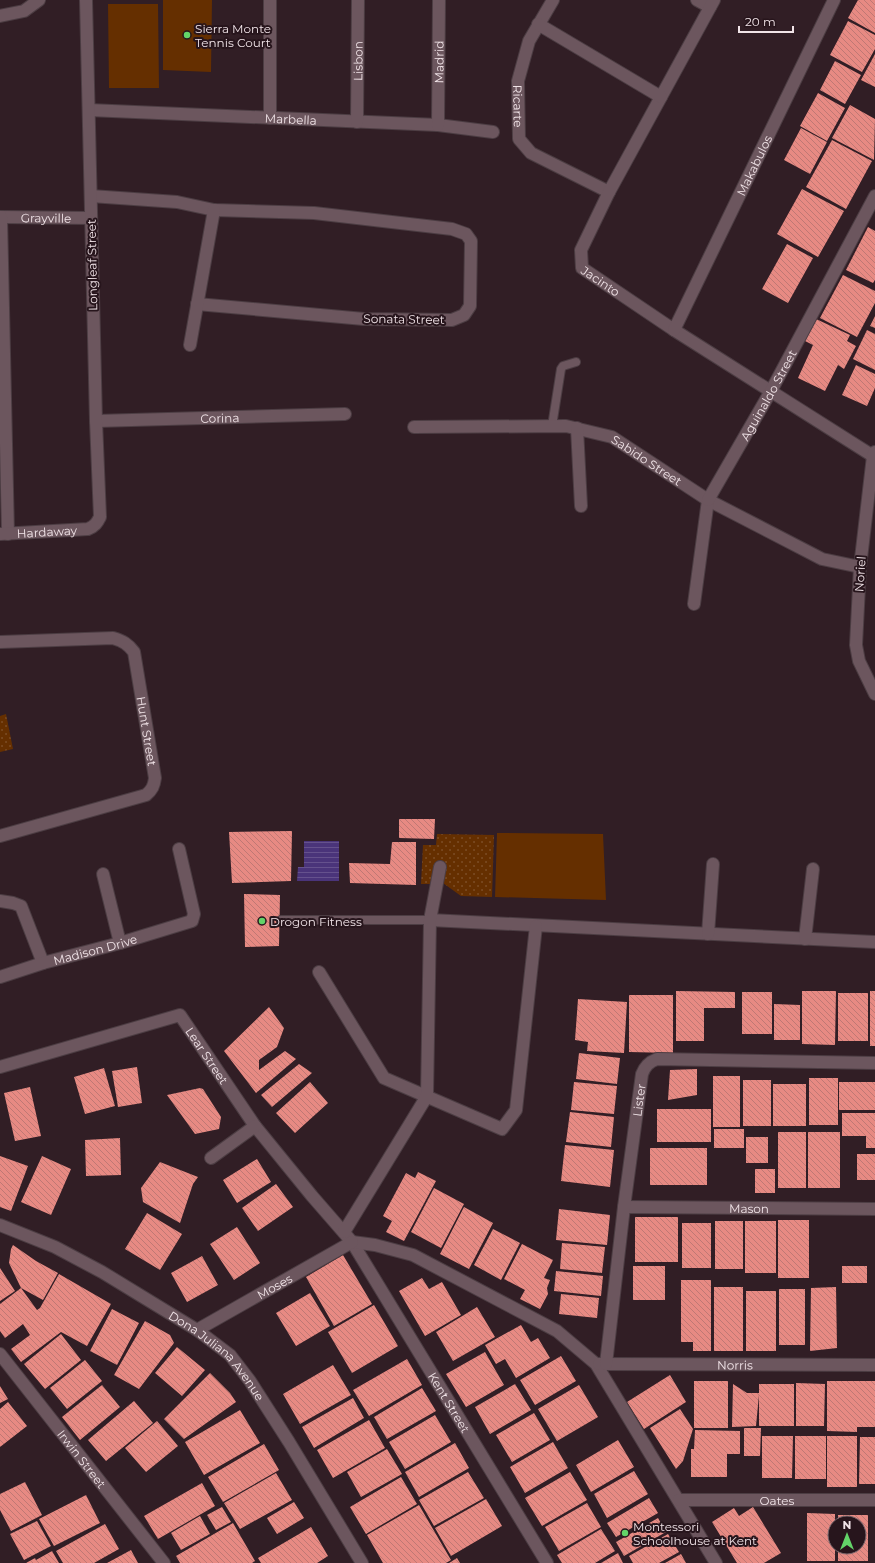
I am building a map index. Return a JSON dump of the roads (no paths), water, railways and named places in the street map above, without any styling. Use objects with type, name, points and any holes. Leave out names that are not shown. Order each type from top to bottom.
[{"type":"street","points":[[0,16],[24,11],[39,0]]},
{"type":"street","name":"Longleaf Street","points":[[86,0],[96,421],[100,517],[98,522],[93,527]]},
{"type":"street","points":[[270,0],[270,118]]},
{"type":"street","name":"Lisbon","points":[[357,122],[358,0]]},
{"type":"street","name":"Madrid","points":[[438,0],[438,125]]},
{"type":"street","name":"Ricarte","points":[[553,0],[529,41],[518,81],[519,139],[531,153],[609,192]]},
{"type":"street","points":[[697,0],[712,3]]},
{"type":"street","name":"Makabulos","points":[[674,330],[834,0]]},
{"type":"street","name":"Jacinto","points":[[712,3],[609,192],[581,250],[582,268],[674,330],[874,454]]},
{"type":"street","points":[[538,24],[661,97]]},
{"type":"street","name":"Marbella","points":[[89,110],[438,125],[493,132]]},
{"type":"street","name":"Sonata Street","points":[[91,196],[177,202],[214,210],[314,212],[452,229],[466,234],[471,241],[470,306],[464,315],[452,320],[364,319],[197,304]]},
{"type":"street","name":"Aguinaldo Street","points":[[694,604],[708,500],[771,391],[875,196]]},
{"type":"street","points":[[190,346],[214,210]]},
{"type":"street","points":[[0,217],[4,534]]},
{"type":"street","name":"Grayville","points":[[0,217],[91,218]]},
{"type":"street","name":"Corina","points":[[96,421],[344,414]]},
{"type":"street","name":"Sabido Street","points":[[414,427],[566,426],[612,437],[708,500],[822,559],[860,567]]},
{"type":"street","points":[[577,428],[581,506]]},
{"type":"street","name":"Noriel","points":[[874,454],[860,567],[856,645],[859,661],[875,694]]},
{"type":"street","name":"Hardaway","points":[[4,534],[88,529],[93,527]]},
{"type":"street","name":"Hunt Street","points":[[0,642],[113,638],[128,644],[134,652],[155,778],[151,791],[146,795],[0,836]]},
{"type":"street","name":"Madison Drive","points":[[0,977],[43,963],[120,943],[193,919],[194,914],[179,849]]},
{"type":"street","points":[[708,934],[713,864]]},
{"type":"street","points":[[344,1232],[427,1096],[430,920],[440,866]]},
{"type":"street","points":[[804,939],[813,869]]},
{"type":"street","points":[[103,874],[120,943]]},
{"type":"street","points":[[0,901],[21,906],[43,963]]},
{"type":"street","points":[[430,920],[875,942]]},
{"type":"street","points":[[318,972],[384,1078],[502,1129],[516,1110],[536,926]]},
{"type":"street","name":"Lear Street","points":[[0,1067],[180,1015],[255,1126],[352,1242]]},
{"type":"street","name":"Lister","points":[[601,1364],[642,1074],[645,1067],[658,1059],[875,1063]]},
{"type":"street","points":[[211,1158],[255,1126]]},
{"type":"street","name":"Mason","points":[[624,1207],[875,1209]]},
{"type":"street","name":"Dona Juliana Avenue","points":[[0,1224],[55,1247],[102,1272],[197,1330],[230,1355],[250,1381],[289,1442],[362,1563]]},
{"type":"street","points":[[352,1242],[376,1245],[413,1255],[557,1331],[601,1364],[716,1563]]},
{"type":"street","name":"Moses","points":[[197,1330],[352,1242]]},
{"type":"street","name":"Kent Street","points":[[352,1242],[547,1563]]},
{"type":"street","name":"Irwin Street","points":[[0,1354],[164,1563]]},
{"type":"street","name":"Norris","points":[[601,1364],[875,1365]]},
{"type":"street","name":"Oates","points":[[679,1500],[875,1500]]},
{"type":"lane","points":[[552,426],[561,369],[563,366],[576,362]]},
{"type":"lane","points":[[281,920],[430,920]]},
{"type":"place","name":"Sierra Monte Tennis Court","points":[[187,35]]},
{"type":"place","name":"Drogon Fitness","points":[[262,921]]},
{"type":"place","name":"Montessori Schoolhouse at Kent","points":[[625,1533]]}]
